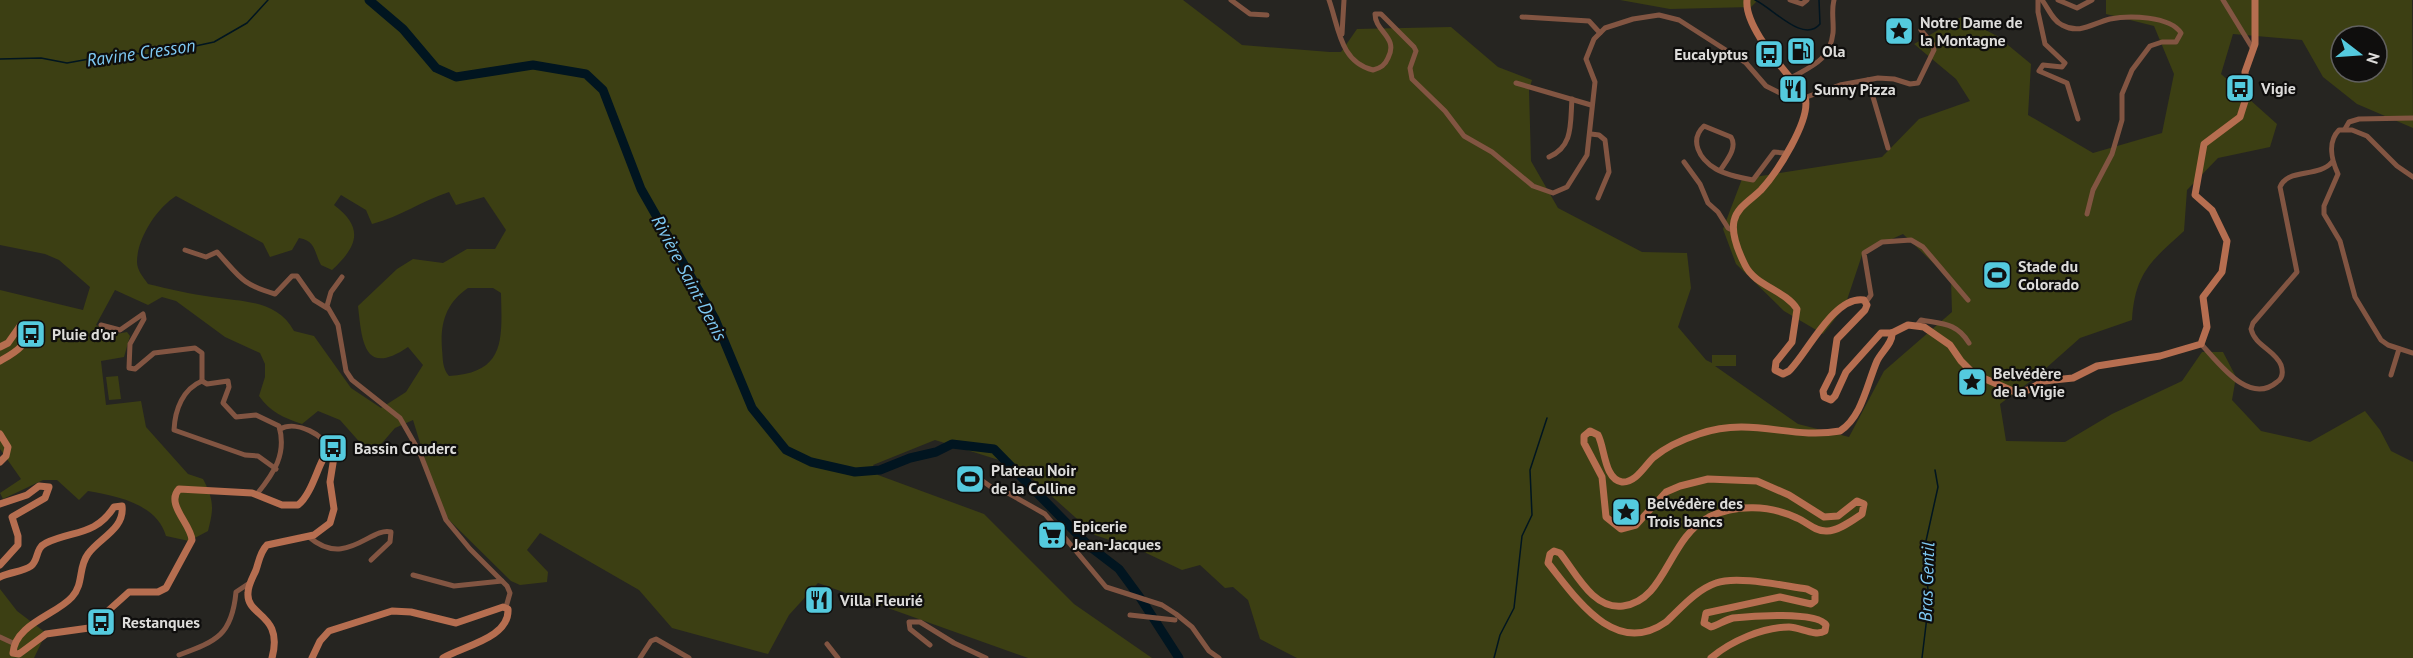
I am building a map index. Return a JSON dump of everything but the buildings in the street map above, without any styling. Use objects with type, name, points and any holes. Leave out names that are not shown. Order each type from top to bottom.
[{"type":"main road","points":[[1747,1],[1750,19],[1758,33],[1805,98],[1808,106],[1804,121],[1766,184],[1737,214],[1734,231],[1749,273],[1797,309],[1792,340],[1776,362],[1774,367],[1777,372],[1786,373],[1796,365],[1824,322],[1856,300],[1866,302],[1865,310],[1837,339],[1832,373],[1823,391],[1824,397],[1828,400],[1833,399],[1850,368],[1881,333],[1892,333],[1908,325],[1917,325],[1944,339],[1974,374],[2015,392],[2028,390],[2044,381],[2073,378],[2097,366],[2160,356],[2201,344],[2207,327],[2203,297],[2222,272],[2227,241],[2215,214],[2197,199],[2194,189],[2204,144],[2240,117],[2246,98],[2245,72],[2253,49],[2255,0]]},
{"type":"main road","points":[[0,347],[8,343],[20,326],[27,326],[27,336],[22,346],[0,361]]},
{"type":"main road","points":[[1712,658],[1743,639],[1760,633],[1788,627],[1819,634],[1825,631],[1826,625],[1818,619],[1779,616],[1729,619],[1711,627],[1704,623],[1706,613],[1780,597],[1811,604],[1815,601],[1815,593],[1807,589],[1785,586],[1718,582],[1697,594],[1652,633],[1629,639],[1608,632],[1598,624],[1548,563],[1550,554],[1554,551],[1560,553],[1591,593],[1601,602],[1624,606],[1637,602],[1650,591],[1683,538],[1711,516],[1725,511],[1756,508],[1788,514],[1814,528],[1828,532],[1862,514],[1864,504],[1857,501],[1838,516],[1824,518],[1790,495],[1757,481],[1708,479],[1666,492],[1636,525],[1621,529],[1606,517],[1602,477],[1584,442],[1584,435],[1590,431],[1598,435],[1611,474],[1624,482],[1633,479],[1656,456],[1676,444],[1730,426],[1814,433],[1840,431],[1855,414],[1880,356],[1892,339],[1892,333]]},
{"type":"main road","points":[[0,434],[8,447],[6,456],[0,462]]},
{"type":"main road","points":[[0,577],[28,568],[34,563],[42,546],[94,527],[105,521],[114,507],[122,506],[122,514],[115,528],[86,556],[79,587],[73,596],[27,629],[15,644],[13,653],[19,654],[46,634],[86,629],[119,599],[133,591],[163,591],[172,581],[180,560],[192,540],[191,532],[175,502],[174,495],[179,489],[257,494],[282,504],[298,505],[309,493],[324,455],[330,451],[334,457],[330,482],[333,516],[322,531],[309,537],[267,545],[260,555],[251,582],[249,600],[273,628],[276,644],[272,658]]},
{"type":"main road","points":[[0,504],[27,495],[39,486],[49,487],[45,498],[12,517],[18,536],[18,545],[0,565]]},
{"type":"main road","points":[[312,658],[320,641],[329,631],[392,611],[411,612],[456,623],[506,607],[508,613],[498,632],[443,658]]},
{"type":"street","points":[[1231,0],[1250,14],[1267,15]]},
{"type":"street","points":[[1329,0],[1342,37]]},
{"type":"street","points":[[1344,0],[1343,48],[1356,63],[1373,70],[1382,67],[1390,54],[1392,45],[1390,37],[1376,22],[1376,14],[1381,14],[1414,46],[1410,68],[1412,79],[1445,111],[1464,136],[1476,145],[1492,152],[1533,186],[1546,192],[1557,193],[1567,187],[1587,155],[1591,134],[1594,82],[1586,59],[1587,51],[1605,28],[1633,18],[1669,17],[1680,20],[1746,63],[1775,93],[1795,99],[1805,98],[1840,85],[1868,80],[1886,78],[1910,84],[1918,83],[1934,50],[1932,43],[1921,30]]},
{"type":"street","points":[[1790,0],[1802,4],[1807,0]]},
{"type":"street","points":[[1791,78],[1819,63],[1825,57],[1833,34],[1834,0]]},
{"type":"street","points":[[2078,119],[2067,83],[2039,71],[2043,65],[2062,67],[2065,63],[2045,44],[2037,6],[2040,0],[2060,25],[2079,30],[2112,18],[2151,20],[2168,24],[2181,33],[2176,42],[2162,42],[2150,46],[2132,70],[2122,93],[2122,120],[2112,154],[2093,190],[2087,214]]},
{"type":"street","points":[[2058,0],[2077,8],[2092,0]]},
{"type":"street","points":[[2223,0],[2253,49]]},
{"type":"street","points":[[1522,17],[1589,21],[1600,33]]},
{"type":"street","points":[[1868,80],[1888,148]]},
{"type":"street","points":[[1516,83],[1592,105]]},
{"type":"street","points":[[1550,157],[1560,152],[1567,143],[1572,99]]},
{"type":"street","points":[[2345,129],[2349,122],[2359,119],[2413,118]]},
{"type":"street","points":[[1720,171],[1734,146],[1734,140],[1731,136],[1704,126],[1695,138],[1696,146],[1712,166],[1720,171],[1754,180],[1774,152],[1784,153]]},
{"type":"street","points":[[2413,177],[2397,166],[2367,136],[2345,129],[2339,130],[2333,139],[2332,162],[2338,174],[2325,204],[2324,214],[2340,241],[2355,297],[2381,340],[2413,353]]},
{"type":"street","points":[[1591,134],[1599,135],[1605,140],[1609,172],[1598,198]]},
{"type":"street","points":[[1684,162],[1700,184],[1708,203],[1718,212],[1728,228],[1734,231]]},
{"type":"street","points":[[2201,344],[2247,387],[2262,389],[2279,381],[2282,375],[2281,365],[2260,344],[2252,329],[2253,323],[2297,272],[2280,187],[2288,177],[2320,171],[2332,162]]},
{"type":"street","points":[[1866,302],[1871,295],[1864,253],[1882,242],[1911,240],[1923,247],[1968,300]]},
{"type":"street","points":[[185,250],[206,257],[217,252],[240,280],[253,288],[275,294],[291,276],[297,276],[314,300],[327,308],[338,325],[346,371],[352,380],[400,418],[420,453],[446,520],[470,549],[503,581],[510,593],[506,607]]},
{"type":"street","points":[[327,308],[331,292],[342,277]]},
{"type":"street","points":[[101,325],[120,330],[143,314],[144,319],[130,344],[129,368],[135,369],[154,353],[195,348],[202,353],[202,381]]},
{"type":"street","points":[[1917,325],[1921,320],[1943,324],[1961,331],[1969,344]]},
{"type":"street","points":[[2391,375],[2399,349]]},
{"type":"street","points":[[202,381],[186,390],[173,428],[177,432],[245,455],[258,456],[276,469]]},
{"type":"street","points":[[202,381],[207,384],[228,381],[229,387],[223,400],[227,410],[239,418],[259,416],[276,423],[280,429],[282,445],[276,469],[257,494]]},
{"type":"street","points":[[280,429],[292,426],[315,434],[328,443],[330,451]]},
{"type":"street","points":[[966,469],[991,487],[1008,493],[1046,514],[1106,587],[1162,605],[1192,627],[1204,646],[1219,658]]},
{"type":"street","points":[[309,537],[323,545],[346,548],[362,544],[382,532],[392,532],[390,542],[371,560]]},
{"type":"street","points":[[413,575],[454,586],[503,581]]},
{"type":"street","points":[[179,655],[207,645],[222,634],[234,615],[236,592],[251,582]]},
{"type":"street","points":[[1130,615],[1175,620]]},
{"type":"street","points":[[930,645],[910,629],[909,622],[920,621],[954,643],[986,658]]},
{"type":"street","points":[[0,637],[15,644]]},
{"type":"street","points":[[640,658],[651,641],[656,639],[689,658]]},
{"type":"street","points":[[826,644],[838,658]]},
{"type":"green space","points":[[0,0],[1183,0],[1242,45],[1330,52],[1341,52],[1357,29],[1451,27],[1498,67],[1532,80],[1529,90],[1531,161],[1558,208],[1642,252],[1687,253],[1691,288],[1678,327],[1706,360],[1712,363],[1712,355],[1736,355],[1736,366],[1715,366],[1798,424],[1849,437],[1884,371],[1952,312],[1951,280],[1903,234],[1863,252],[1845,306],[1823,334],[1784,311],[1736,264],[1723,229],[1742,179],[1882,157],[1919,119],[1970,101],[1956,79],[1914,44],[1961,17],[1997,36],[2031,64],[2028,115],[2093,153],[2162,133],[2174,74],[2154,26],[2106,14],[2106,0],[2412,0],[2413,128],[2357,104],[2332,84],[2389,84],[2389,24],[2329,24],[2329,82],[2323,77],[2302,40],[2233,34],[2221,74],[2277,124],[2270,147],[2218,158],[2187,190],[2184,231],[2162,251],[2141,279],[2132,320],[2080,338],[2036,377],[2000,404],[2006,441],[2065,442],[2112,414],[2182,381],[2202,352],[2223,352],[2236,377],[2232,400],[2261,431],[2310,442],[2365,411],[2380,430],[2391,451],[2413,462],[2413,658],[1297,658],[1260,639],[1248,600],[1233,587],[1225,588],[1200,565],[1182,570],[1144,552],[1095,535],[1018,466],[935,440],[873,465],[878,475],[984,514],[1074,604],[1152,658],[1028,658],[818,583],[789,615],[768,654],[672,628],[639,590],[540,533],[527,550],[548,572],[547,582],[520,585],[511,581],[449,520],[438,501],[413,420],[395,428],[376,450],[364,447],[340,420],[318,411],[302,424],[283,417],[259,396],[265,377],[265,364],[260,353],[225,337],[176,301],[162,297],[148,305],[115,290],[96,325],[116,334],[127,332],[130,336],[124,357],[101,361],[106,405],[141,401],[146,427],[188,474],[203,479],[212,504],[208,531],[189,541],[166,536],[154,516],[134,503],[88,491],[79,500],[57,480],[43,480],[3,499],[0,493],[21,479],[0,449],[0,290],[83,310],[90,287],[59,260],[45,254],[0,245]],"holes":[[[449,192],[456,205],[484,197],[506,230],[495,249],[467,249],[443,263],[413,259],[397,269],[358,306],[364,343],[374,357],[382,358],[393,355],[408,347],[423,365],[406,392],[381,408],[351,388],[314,336],[294,331],[279,313],[259,304],[148,284],[137,265],[140,243],[149,224],[176,196],[263,243],[270,257],[292,250],[299,238],[305,239],[312,244],[321,265],[332,270],[341,262],[354,238],[354,230],[350,222],[334,205],[341,195],[366,210],[372,224]],[[468,288],[493,288],[501,293],[500,339],[491,361],[468,373],[449,376],[443,363],[442,331],[446,314],[454,300]]]},
{"type":"green space","points":[[1620,0],[1758,0],[1751,7],[1670,9]]},
{"type":"green space","points":[[118,376],[121,399],[109,400],[106,377]]},
{"type":"green space","points":[[0,589],[17,611],[46,633],[34,658],[0,658]]},
{"type":"waterway","name":"Ravine Cresson","points":[[0,59],[41,58],[67,63],[128,52],[147,55],[163,53],[214,42],[247,23],[268,0]]},
{"type":"waterway","name":"Rivière Saint-Denis","points":[[369,0],[403,29],[436,68],[456,77],[533,65],[586,74],[603,90],[641,189],[715,319],[752,408],[786,450],[811,462],[855,472],[880,470],[910,458],[936,452],[952,444],[994,449],[1089,546],[1119,569],[1179,658]]},
{"type":"waterway","points":[[1755,0],[1788,22],[1805,30],[1813,29],[1820,24],[1819,0]]},
{"type":"waterway","points":[[1494,658],[1500,635],[1514,608],[1522,536],[1532,515],[1530,470],[1547,418]]},
{"type":"waterway","name":"Bras Gentil","points":[[1922,658],[1929,600],[1924,550],[1938,487],[1935,470]]},
{"type":"place","name":"Notre Dame de la Montagne","points":[[1899,31]]},
{"type":"place","name":"Ola","points":[[1801,51]]},
{"type":"place","name":"Eucalyptus","points":[[1769,54]]},
{"type":"place","name":"Vigie","points":[[2240,88]]},
{"type":"place","name":"Sunny Pizza","points":[[1793,89]]},
{"type":"place","name":"Stade du Colorado","points":[[1997,275]]},
{"type":"place","name":"Pluie d'or","points":[[31,334]]},
{"type":"place","name":"Belvédère de la Vigie","points":[[1972,382]]},
{"type":"place","name":"Bassin Couderc","points":[[333,448]]},
{"type":"place","name":"Plateau Noir de la Colline","points":[[970,479]]},
{"type":"place","name":"Belvédère des Trois bancs","points":[[1626,512]]},
{"type":"place","name":"Epicerie Jean-Jacques","points":[[1052,535]]},
{"type":"place","name":"Villa Fleurié","points":[[819,600]]},
{"type":"place","name":"Restanques","points":[[101,622]]}]
